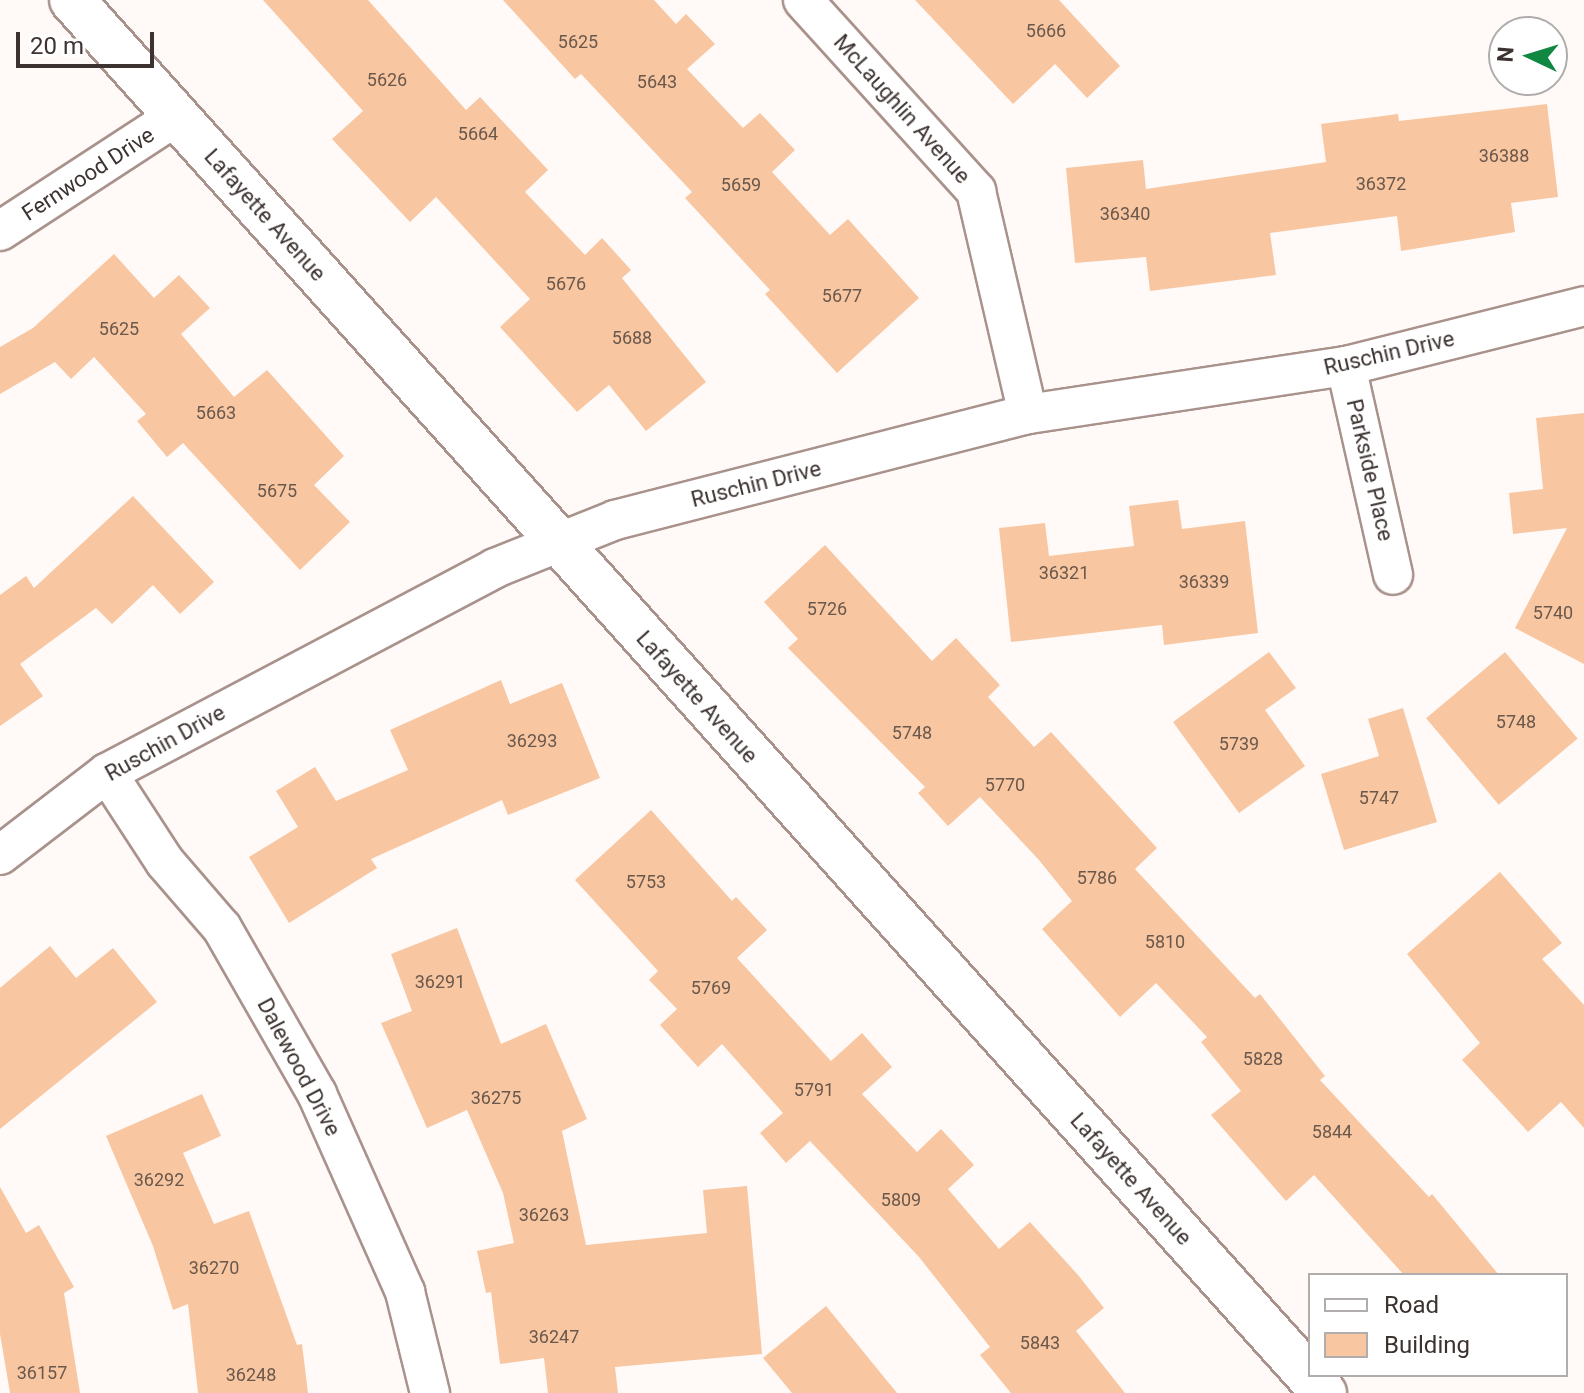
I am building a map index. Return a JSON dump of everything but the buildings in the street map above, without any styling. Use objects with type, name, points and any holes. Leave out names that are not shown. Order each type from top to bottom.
[{"type":"street","name":"Lafayette Avenue","points":[[72,0],[1308,1375]]},
{"type":"street","name":"McLaughlin Avenue","points":[[803,0],[976,191],[1028,414]]},
{"type":"street","name":"Fernwood Drive","points":[[0,231],[175,117]]},
{"type":"street","name":"Ruschin Drive","points":[[0,855],[107,773],[495,568],[615,520],[1028,414],[1346,366],[1584,306]]},
{"type":"street","name":"Parkside Place","points":[[1346,366],[1393,575]]},
{"type":"street","name":"Dalewood Drive","points":[[107,773],[165,862],[222,928],[317,1094],[405,1292],[430,1393]]},
{"type":"street","name":"Lafayette Avenue","points":[[1310,1377],[1324,1393]]}]
